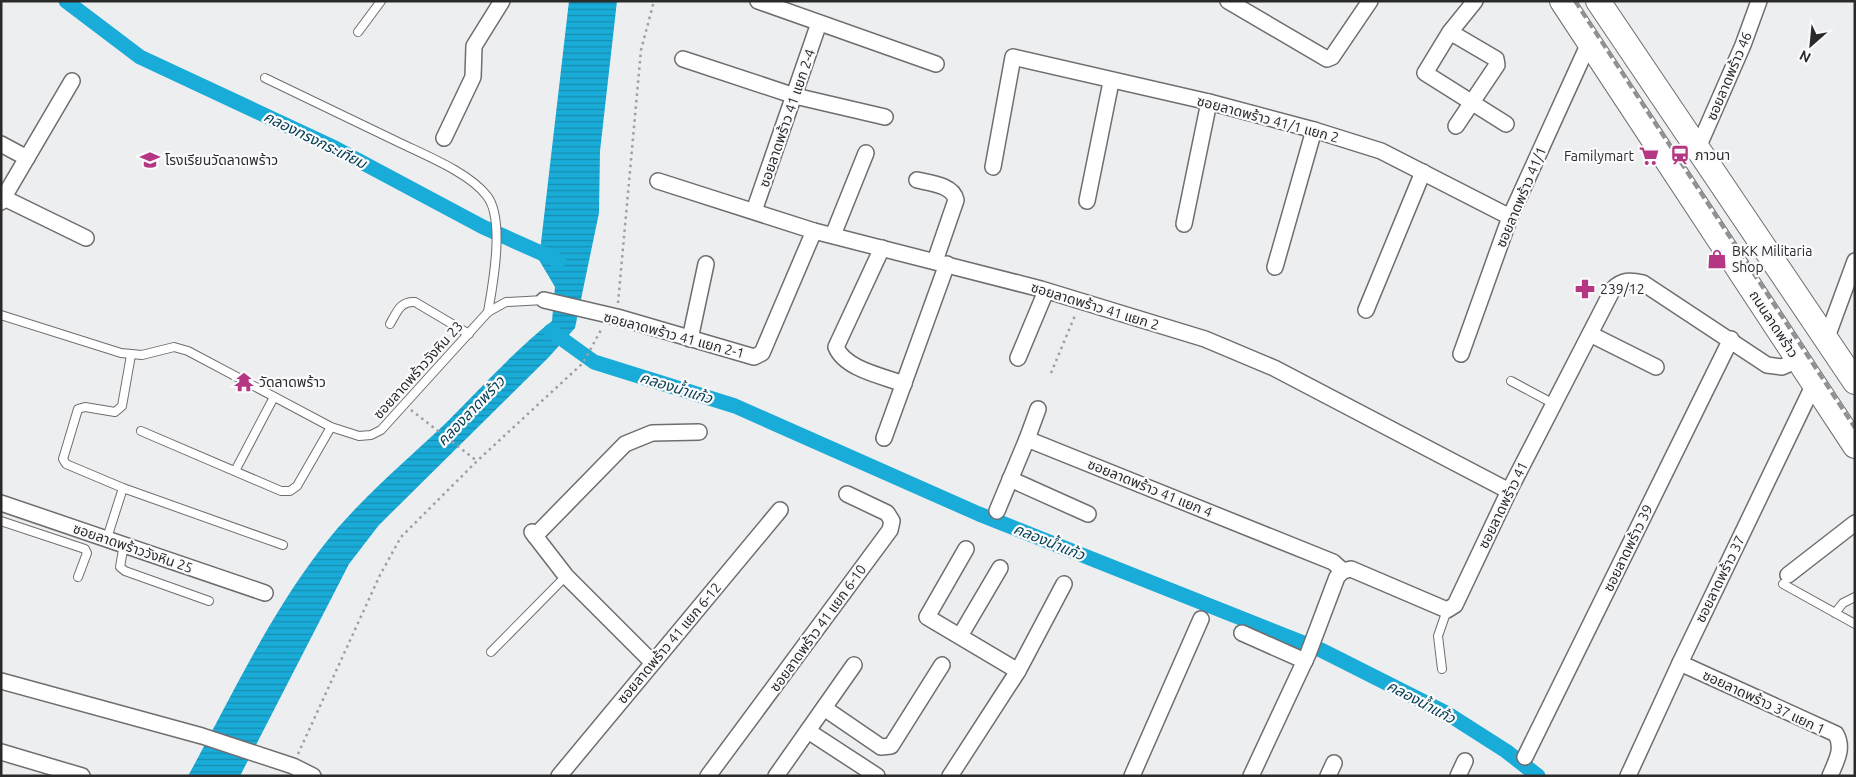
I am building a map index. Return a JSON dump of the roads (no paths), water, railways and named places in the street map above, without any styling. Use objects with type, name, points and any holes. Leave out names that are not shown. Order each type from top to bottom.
[{"type":"main road","name":"ถนนลาดพร้าว","points":[[1562,1],[1855,446]]},
{"type":"main road","points":[[1598,1],[1855,382]]},
{"type":"street","points":[[444,138],[473,77],[474,46],[502,1]]},
{"type":"street","points":[[758,1],[936,64]]},
{"type":"street","points":[[1228,1],[1327,59],[1332,57],[1370,1]]},
{"type":"street","points":[[1475,1],[1450,32],[1425,73],[1506,124]]},
{"type":"street","name":"ซอยลาดพร้าว 46","points":[[1697,150],[1743,46],[1759,1]]},
{"type":"street","name":"ซอยลาดพร้าว 41 แยก 2-4","points":[[754,212],[819,24]]},
{"type":"street","points":[[1450,32],[1496,59],[1495,69],[1456,126]]},
{"type":"street","name":"ซอยลาดพร้าว 41/1","points":[[1461,354],[1510,218],[1589,43]]},
{"type":"street","name":"ซอยลาดพร้าว 41/1 แยก 2","points":[[993,167],[1013,57],[1111,82],[1208,102],[1314,130],[1382,151],[1510,218]]},
{"type":"street","points":[[683,58],[794,96],[885,117]]},
{"type":"street","points":[[72,80],[2,200],[86,238]]},
{"type":"street","points":[[1087,201],[1111,82]]},
{"type":"street","points":[[1184,224],[1208,102]]},
{"type":"street","points":[[1275,267],[1314,130]]},
{"type":"street","points":[[1,144],[27,158]]},
{"type":"street","points":[[833,235],[866,153]]},
{"type":"street","points":[[1366,310],[1423,172]]},
{"type":"street","points":[[884,438],[904,384],[941,263],[956,200],[955,194],[950,189],[917,180]]},
{"type":"street","name":"ซอยลาดพร้าว 41 แยก 2","points":[[658,181],[814,231],[1046,291],[1205,339],[1274,368],[1509,491]]},
{"type":"street","name":"ซอยลาดพร้าว 41 แยก 2-1","points":[[544,300],[588,312],[617,317],[754,357],[762,353],[814,231]]},
{"type":"street","points":[[882,248],[836,347],[840,357],[850,363],[904,384]]},
{"type":"street","points":[[1826,340],[1852,280],[1855,262]]},
{"type":"street","points":[[690,339],[706,264]]},
{"type":"street","name":"ซอยลาดพร้าว 41","points":[[1447,610],[1455,605],[1509,491],[1613,289],[1624,281],[1643,283],[1731,339],[1767,365],[1775,368],[1790,365],[1798,360]]},
{"type":"street","points":[[1018,358],[1046,291]]},
{"type":"street","points":[[1590,334],[1656,368]]},
{"type":"street","name":"ซอยลาดพร้าว 39","points":[[1525,757],[1731,339]]},
{"type":"street","name":"ซอยลาดพร้าว 37","points":[[1628,776],[1814,384]]},
{"type":"street","points":[[997,510],[1038,409]]},
{"type":"street","points":[[652,662],[566,576],[534,534],[625,444],[652,433],[699,432]]},
{"type":"street","name":"ซอยลาดพร้าว 41 แยก 4","points":[[1026,439],[1334,562],[1343,571]]},
{"type":"street","points":[[1010,479],[1088,514]]},
{"type":"street","name":"ซอยลาดพร้าว 41 แยก 6-10","points":[[708,776],[890,530],[892,522],[888,513],[848,494]]},
{"type":"street","name":"ซอยลาดพร้าววังหิน 25","points":[[1,503],[265,593]]},
{"type":"street","name":"ซอยลาดพร้าว 41 แยก 6-12","points":[[559,776],[780,510]]},
{"type":"street","points":[[1785,580],[1855,523]]},
{"type":"street","points":[[966,549],[927,617],[1018,671]]},
{"type":"street","points":[[960,636],[1000,568]]},
{"type":"street","points":[[1252,776],[1307,657],[1337,577],[1343,571],[1350,569],[1447,610]]},
{"type":"street","points":[[950,776],[1018,671],[1064,584]]},
{"type":"street","points":[[1132,776],[1202,619]]},
{"type":"street","points":[[1242,633],[1307,657]]},
{"type":"street","name":"ซอยลาดพร้าว 37 แยก 1","points":[[1680,663],[1836,734],[1841,743],[1830,776]]},
{"type":"street","points":[[776,776],[854,665]]},
{"type":"street","points":[[824,708],[881,747],[887,748],[891,746],[942,665]]},
{"type":"street","points":[[1,680],[202,736],[293,766],[313,776]]},
{"type":"street","points":[[808,731],[877,776]]},
{"type":"street","points":[[1,752],[82,776]]},
{"type":"street","points":[[1458,776],[1465,761]]},
{"type":"lane","points":[[358,32],[381,1]]},
{"type":"lane","points":[[265,78],[434,160],[469,180],[488,196],[495,218],[496,243],[496,270],[488,312]]},
{"type":"lane","name":"ซอยลาดพร้าววังหิน 23","points":[[1,315],[108,351],[142,355],[174,347],[188,351],[331,427],[359,436],[381,430],[488,312],[506,302],[544,300]]},
{"type":"lane","points":[[390,324],[401,305],[407,302],[415,302],[469,334]]},
{"type":"lane","points":[[131,355],[122,406],[116,412],[84,406],[78,409],[63,459],[69,467],[283,545]]},
{"type":"lane","points":[[1511,381],[1554,404]]},
{"type":"lane","points":[[234,471],[274,397]]},
{"type":"lane","points":[[141,432],[281,491],[290,491],[297,486],[331,427]]},
{"type":"lane","points":[[107,538],[123,488]]},
{"type":"lane","points":[[1,521],[85,549],[87,553],[78,577]]},
{"type":"lane","points":[[124,544],[120,567],[125,571],[209,601]]},
{"type":"lane","points":[[491,652],[566,576]]},
{"type":"lane","points":[[1785,580],[1855,624]]},
{"type":"lane","points":[[1835,613],[1843,604],[1855,597]]},
{"type":"lane","points":[[1442,669],[1438,636],[1447,610]]},
{"type":"water","name":"คลองลาดพร้าว","points":[[569,1],[617,1],[600,151],[599,213],[575,328],[548,358],[379,525],[349,564],[240,776],[188,776],[266,632],[301,576],[334,532],[381,483],[448,421],[511,357],[552,321],[555,287],[539,260]]},
{"type":"waterway","name":"คลองทรงกระเทียม","points":[[66,1],[140,57],[335,148],[483,227],[559,261]]},
{"type":"waterway","name":"คลองน้ำแก้ว","points":[[551,331],[594,362],[735,406],[979,514],[1321,650],[1448,714],[1506,751],[1538,776]]},
{"type":"railway","points":[[1575,1],[1855,428]]},
{"type":"place","name":"ภาวนา","points":[[1680,155]]},
{"type":"place","name":"Familymart","points":[[1649,156]]},
{"type":"place","name":"โรงเรียนวัดลาดพร้าว","points":[[150,160]]},
{"type":"place","name":"BKK Militaria Shop","points":[[1717,259]]},
{"type":"place","name":"239/12","points":[[1585,289]]},
{"type":"place","name":"วัดลาดพร้าว","points":[[244,382]]}]
